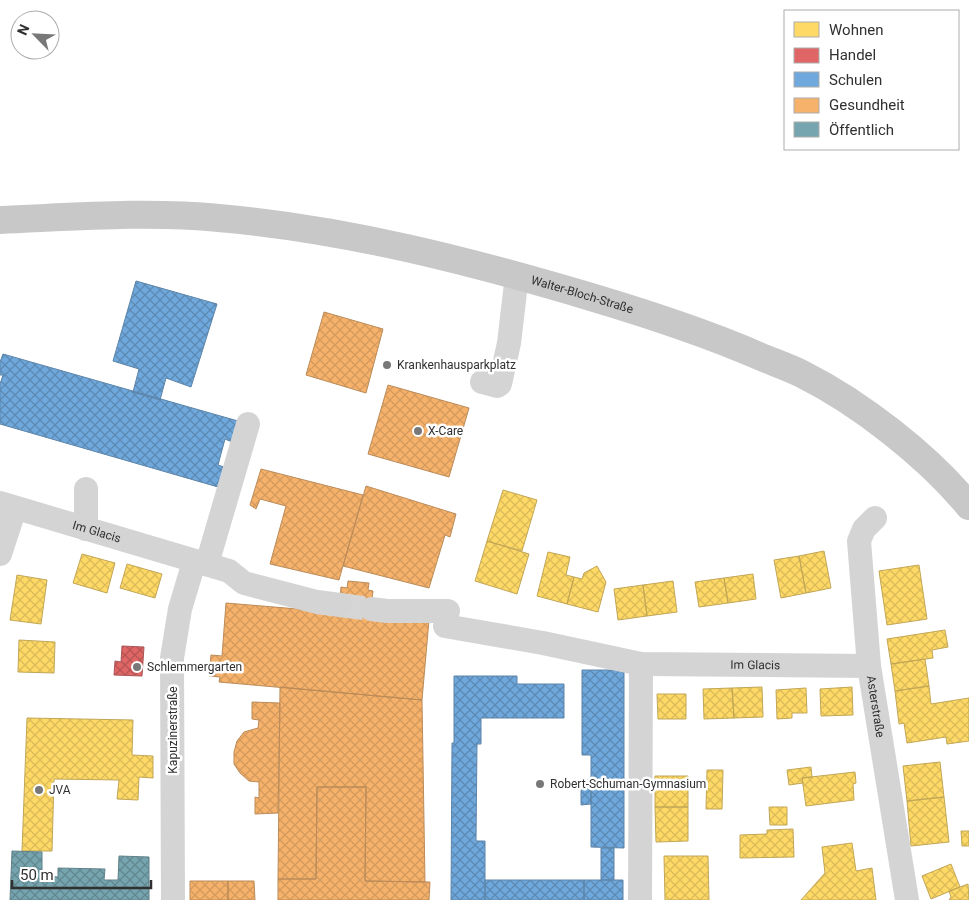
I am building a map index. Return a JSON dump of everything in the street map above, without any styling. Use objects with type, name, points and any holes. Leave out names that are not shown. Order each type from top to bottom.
[{"type":"main road","name":"Walter-Bloch-Straße","points":[[0,220],[144,215],[218,218],[316,230],[428,252],[518,275],[656,316],[727,342],[802,374],[891,431],[931,467],[969,506]]},
{"type":"street","points":[[482,382],[498,386],[500,384],[509,343],[518,275]]},
{"type":"street","name":"Kapuzinerstraße","points":[[173,900],[172,658],[180,609],[200,563],[248,424]]},
{"type":"street","points":[[86,489],[86,529]]},
{"type":"street","points":[[0,554],[8,505]]},
{"type":"street","name":"Im Glacis","points":[[8,505],[229,571],[244,583],[317,602],[340,604]]},
{"type":"street","name":"Asterstraße","points":[[875,518],[864,529],[860,541],[869,666],[907,900]]},
{"type":"street","name":"Im Glacis","points":[[371,608],[446,618],[543,643],[641,664],[869,666]]},
{"type":"street","points":[[640,900],[641,664]]},
{"type":"building: Wohnen","points":[[503,490],[537,500],[522,551],[487,541]]},
{"type":"building: Wohnen","points":[[487,541],[529,554],[517,594],[475,581]]},
{"type":"building: Wohnen","points":[[824,551],[831,588],[806,593],[799,556]]},
{"type":"building: Wohnen","points":[[548,552],[570,557],[566,575],[574,577],[567,604],[537,596]]},
{"type":"building: Wohnen","points":[[82,554],[115,563],[107,593],[73,583]]},
{"type":"building: Wohnen","points":[[799,556],[806,593],[781,598],[774,560]]},
{"type":"building: Wohnen","points":[[127,564],[162,574],[155,598],[120,588]]},
{"type":"building: Wohnen","points":[[919,565],[927,619],[887,625],[879,571]]},
{"type":"building: Wohnen","points":[[597,566],[606,582],[598,612],[567,604],[574,577],[582,579],[584,573]]},
{"type":"building: Wohnen","points":[[753,574],[756,599],[728,603],[724,578]]},
{"type":"building: Wohnen","points":[[17,575],[47,580],[41,624],[10,620]]},
{"type":"building: Wohnen","points":[[724,578],[728,603],[699,607],[695,582]]},
{"type":"building: Wohnen","points":[[673,581],[677,612],[647,616],[643,585]]},
{"type":"building: Wohnen","points":[[643,585],[647,616],[618,620],[614,589]]},
{"type":"building: Wohnen","points":[[945,630],[948,647],[932,650],[933,658],[891,664],[887,639]]},
{"type":"building: Wohnen","points":[[19,640],[55,642],[54,673],[18,672]]},
{"type":"building: Wohnen","points":[[925,659],[929,686],[895,691],[891,664]]},
{"type":"building: Wohnen","points":[[929,686],[931,704],[969,698],[969,741],[947,744],[946,737],[907,743],[904,723],[899,724],[895,691]]},
{"type":"building: Wohnen","points":[[762,687],[763,717],[734,718],[732,688]]},
{"type":"building: Wohnen","points":[[852,687],[853,715],[821,716],[820,689]]},
{"type":"building: Wohnen","points":[[732,688],[734,718],[704,719],[703,689]]},
{"type":"building: Wohnen","points":[[806,688],[807,713],[792,713],[792,718],[777,719],[776,690]]},
{"type":"building: Wohnen","points":[[657,694],[686,694],[686,719],[658,719]]},
{"type":"building: Wohnen","name":"JVA","points":[[27,718],[133,720],[132,755],[153,756],[153,778],[139,777],[138,800],[117,799],[119,780],[54,779],[52,851],[22,851]]},
{"type":"building: Wohnen","points":[[940,762],[944,797],[907,801],[903,766]]},
{"type":"building: Wohnen","points":[[811,767],[812,777],[802,778],[803,783],[789,785],[787,770]]},
{"type":"building: Wohnen","points":[[707,770],[723,770],[722,809],[706,809]]},
{"type":"building: Wohnen","points":[[855,772],[856,783],[853,784],[854,800],[806,806],[802,778]]},
{"type":"building: Wohnen","points":[[655,776],[688,776],[688,807],[655,807]]},
{"type":"building: Wohnen","points":[[944,797],[949,842],[911,846],[907,801]]},
{"type":"building: Wohnen","points":[[655,807],[688,807],[688,841],[656,842]]},
{"type":"building: Wohnen","points":[[769,807],[787,807],[787,825],[770,825]]},
{"type":"building: Wohnen","points":[[793,829],[794,857],[740,858],[740,835],[767,834],[767,830]]},
{"type":"building: Wohnen","points":[[961,831],[969,831],[969,846],[962,846]]},
{"type":"building: Wohnen","points":[[852,843],[856,871],[872,868],[876,900],[801,900],[825,873],[822,847]]},
{"type":"building: Wohnen","points":[[664,856],[708,856],[709,900],[665,900]]},
{"type":"building: Wohnen","points":[[951,864],[960,887],[931,899],[922,876]]},
{"type":"building: Wohnen","points":[[968,884],[969,900],[949,900],[951,897],[949,891]]},
{"type":"building: Handel","points":[[122,646],[144,647],[142,676],[114,675],[115,661],[121,662]]},
{"type":"building: Schulen","points":[[136,281],[217,304],[191,387],[166,378],[160,400],[133,392],[139,369],[113,361]]},
{"type":"building: Schulen","points":[[3,354],[238,421],[232,442],[225,439],[218,465],[224,467],[218,487],[0,424],[0,384],[3,375],[0,375],[0,362]]},
{"type":"building: Schulen","points":[[582,670],[624,670],[624,848],[591,847],[591,755],[582,755]]},
{"type":"building: Schulen","points":[[454,676],[517,676],[517,684],[564,684],[564,718],[481,718],[481,744],[477,744],[476,841],[485,841],[485,900],[451,900]]},
{"type":"building: Schulen","points":[[581,780],[591,780],[591,804],[581,805]]},
{"type":"building: Schulen","points":[[601,848],[614,848],[614,880],[601,880]]},
{"type":"building: Schulen","points":[[485,880],[584,880],[584,900],[485,900]]},
{"type":"building: Schulen","points":[[584,880],[623,880],[623,900],[584,900]]},
{"type":"building: Gesundheit","points":[[324,312],[383,329],[366,393],[306,375]]},
{"type":"building: Gesundheit","name":"X-Care","points":[[388,385],[469,408],[449,477],[368,454]]},
{"type":"building: Gesundheit","points":[[261,469],[363,495],[339,580],[270,564],[286,506],[260,499],[256,509],[250,505]]},
{"type":"building: Gesundheit","points":[[366,486],[456,514],[450,537],[445,535],[429,588],[343,566]]},
{"type":"building: Gesundheit","points":[[348,581],[369,583],[368,590],[373,591],[370,615],[339,613],[341,587],[347,588]]},
{"type":"building: Gesundheit","points":[[226,603],[429,620],[422,700],[219,682],[220,677],[209,676],[211,655],[222,656]]},
{"type":"building: Gesundheit","points":[[280,687],[422,700],[425,882],[365,881],[366,787],[317,787],[316,879],[278,879]]},
{"type":"building: Gesundheit","points":[[252,702],[280,703],[278,813],[255,814],[255,797],[259,798],[259,782],[249,781],[234,764],[234,752],[237,741],[244,732],[258,728],[259,720],[252,719]]},
{"type":"building: Gesundheit","points":[[317,787],[366,787],[365,881],[430,882],[429,900],[278,900],[278,879],[316,879]]},
{"type":"building: Gesundheit","points":[[190,881],[228,881],[228,900],[190,900]]},
{"type":"building: Gesundheit","points":[[228,881],[254,881],[255,900],[228,900]]},
{"type":"building: Öffentlich","points":[[12,851],[42,852],[42,876],[58,877],[58,868],[105,869],[104,880],[118,880],[119,856],[149,857],[149,900],[10,900]]},
{"type":"tunnel","points":[[340,605],[371,609]]},
{"type":"place","name":"Krankenhausparkplatz","points":[[387,365]]},
{"type":"place","name":"X-Care","points":[[418,431]]},
{"type":"place","name":"Schlemmergarten","points":[[137,667]]},
{"type":"place","name":"Robert-Schuman-Gymnasium","points":[[540,784]]},
{"type":"place","name":"JVA","points":[[39,790]]}]
